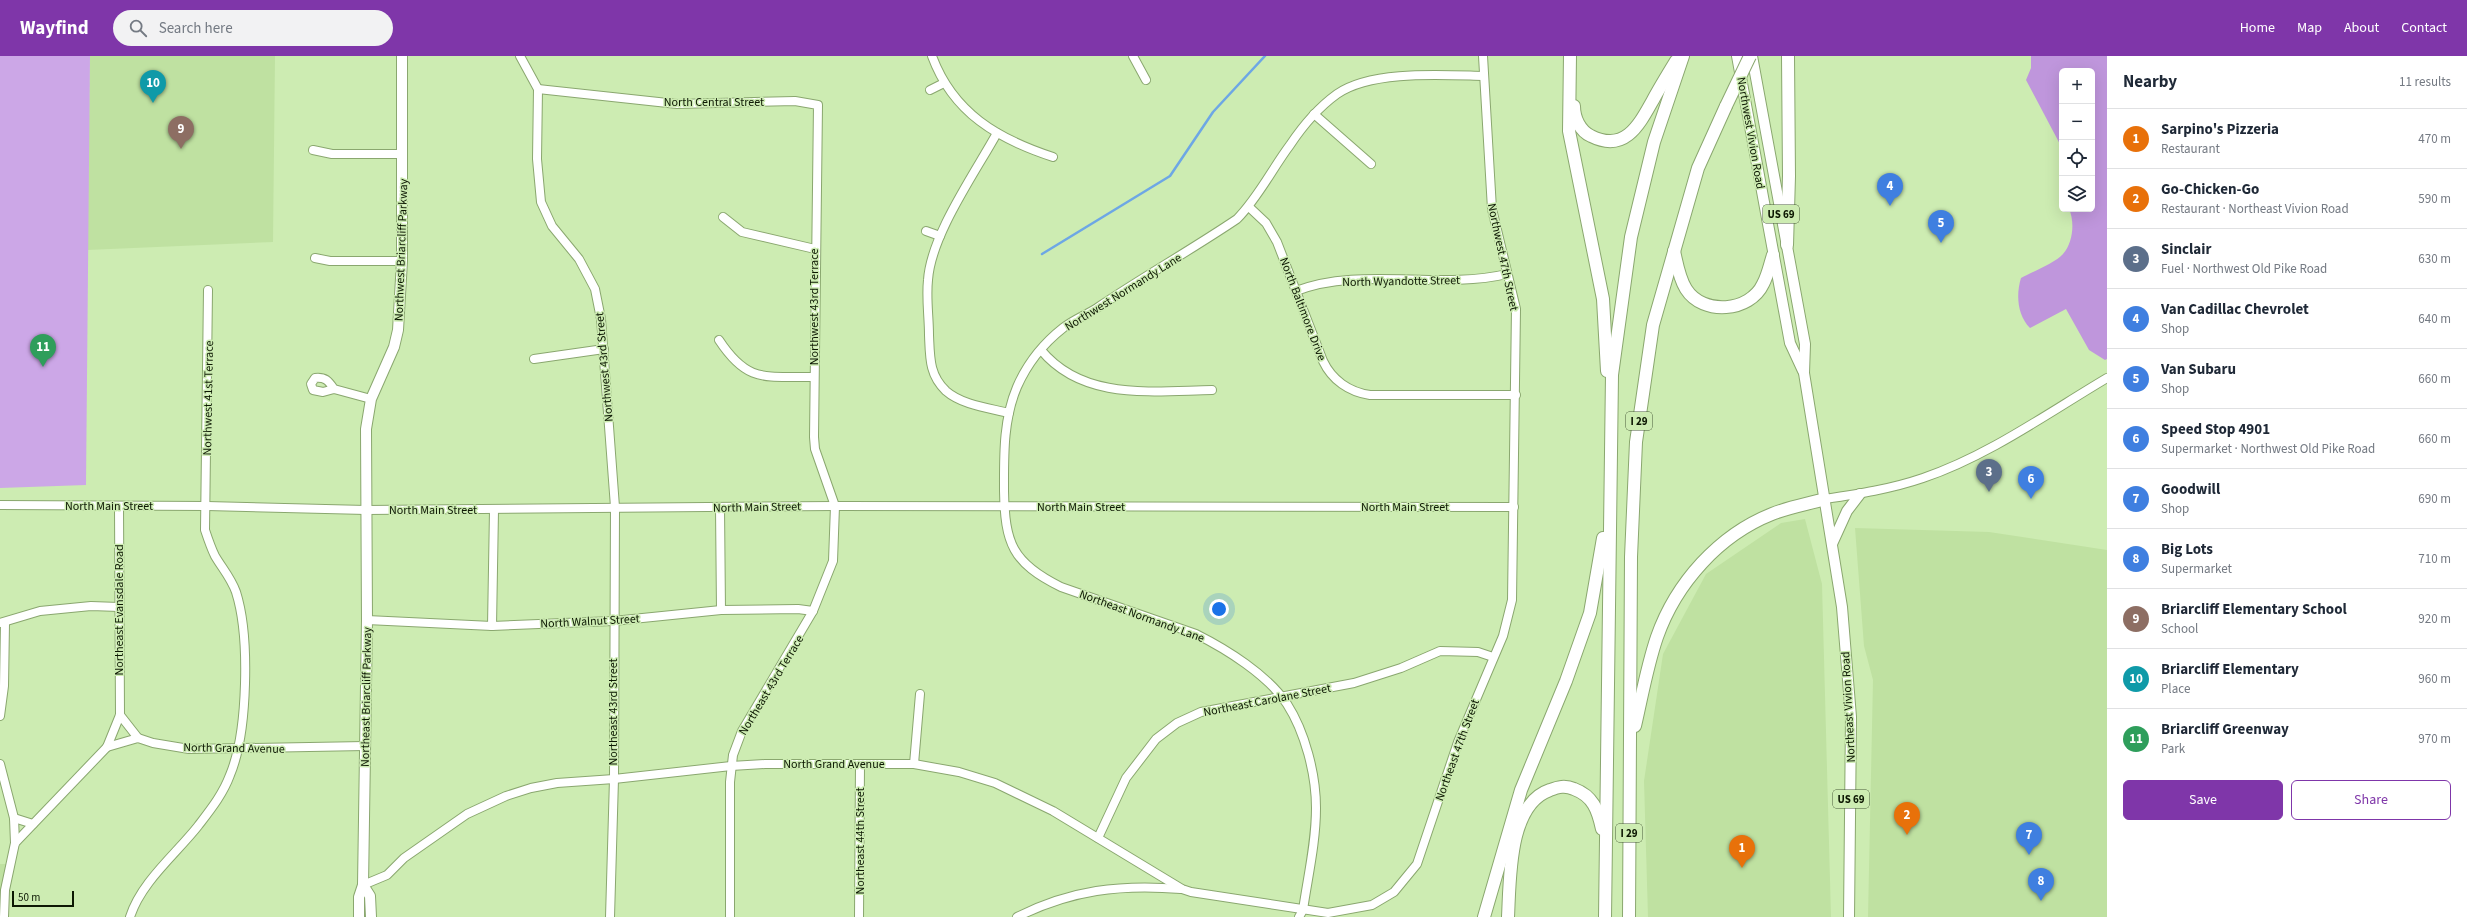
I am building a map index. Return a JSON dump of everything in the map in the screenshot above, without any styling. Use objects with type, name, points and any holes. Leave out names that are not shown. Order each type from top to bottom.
[{"type":"highway","points":[[1570,56],[1569,131],[1603,298],[1610,428]]},
{"type":"highway","points":[[1575,56],[1576,118],[1584,132],[1598,140],[1610,142],[1624,138],[1637,128],[1678,56]]},
{"type":"highway","name":"I 29","points":[[1605,917],[1607,851],[1608,520],[1612,375],[1631,237],[1654,142],[1683,56]]},
{"type":"highway","name":"I 29","points":[[1628,917],[1631,557],[1636,442],[1653,325],[1674,248],[1698,168],[1726,106],[1751,56]]},
{"type":"highway","points":[[1787,245],[1789,176],[1788,56]]},
{"type":"highway","points":[[1674,248],[1680,276],[1686,290],[1697,300],[1710,306],[1722,307],[1734,306],[1755,296],[1763,284],[1772,254]]},
{"type":"highway","points":[[1630,748],[1650,659],[1658,636],[1675,600],[1688,580],[1709,555],[1740,530],[1773,514],[1825,499]]},
{"type":"highway","points":[[1484,917],[1522,790],[1566,681],[1590,614],[1601,543],[1608,520]]},
{"type":"highway","points":[[1508,917],[1511,872],[1519,826],[1526,808],[1536,798],[1560,786],[1572,788],[1585,794],[1598,812],[1607,851]]},
{"type":"main road","name":"Northwest Briarcliff Parkway","points":[[366,510],[366,429],[371,399],[394,347],[398,330],[402,261],[402,56]]},
{"type":"main road","name":"Northwest Vivion Road","points":[[1737,56],[1772,254],[1790,343],[1804,373]]},
{"type":"main road","name":"Northwest Vivion Road","points":[[1751,56],[1805,344],[1804,373],[1825,499]]},
{"type":"main road","points":[[1832,544],[1847,511],[1860,494]]},
{"type":"main road","name":"Northeast Vivion Road","points":[[1825,499],[1842,607],[1850,717],[1849,917]]},
{"type":"main road","name":"Northeast Briarcliff Parkway","points":[[359,917],[359,897],[363,885],[367,620],[366,510]]},
{"type":"main road","name":"Northeast Briarcliff Parkway","points":[[363,885],[370,896],[371,917]]},
{"type":"street","name":"Northwest 43rd Street","points":[[520,56],[538,89],[539,195],[552,226],[579,259],[595,289],[604,349],[615,507]]},
{"type":"street","points":[[932,56],[944,83],[952,95],[968,113],[997,133],[1053,157]]},
{"type":"street","points":[[1133,56],[1146,80]]},
{"type":"street","name":"Northwest 47th Street","points":[[1483,56],[1492,209],[1516,309],[1514,507]]},
{"type":"street","name":"Northwest Normandy Lane","points":[[1004,507],[1004,448],[1009,413],[1024,373],[1041,350],[1064,328],[1237,219],[1249,207],[1291,143],[1314,114],[1338,94],[1377,78],[1483,76]]},
{"type":"street","points":[[930,90],[944,83]]},
{"type":"street","name":"North Central Street","points":[[538,89],[677,104],[795,101],[818,105]]},
{"type":"street","name":"Northwest 43rd Terrace","points":[[818,105],[814,249],[815,448],[835,506]]},
{"type":"street","points":[[1314,114],[1371,164]]},
{"type":"street","points":[[997,133],[940,236],[928,280],[931,370],[945,390],[960,400],[1009,413]]},
{"type":"street","points":[[313,150],[332,154],[403,154]]},
{"type":"street","name":"North Baltimore Drive","points":[[1249,207],[1272,232],[1326,366],[1333,376],[1347,388],[1364,394],[1376,396],[1516,395]]},
{"type":"street","points":[[723,217],[742,232],[814,249]]},
{"type":"street","points":[[926,231],[940,236]]},
{"type":"street","points":[[315,258],[330,261],[402,261]]},
{"type":"street","name":"North Wyandotte Street","points":[[1296,291],[1313,285],[1352,280],[1461,281],[1507,274]]},
{"type":"street","name":"Northwest 41st Terrace","points":[[130,917],[145,887],[186,841],[219,799],[231,774],[237,750],[244,688],[241,613],[228,575],[215,555],[205,530],[207,506],[208,290]]},
{"type":"street","points":[[719,340],[730,357],[741,368],[756,375],[814,377]]},
{"type":"street","points":[[534,359],[604,349]]},
{"type":"street","points":[[1041,350],[1059,368],[1079,381],[1089,384],[1112,389],[1212,390]]},
{"type":"street","points":[[1825,499],[1860,494],[1924,478],[1970,458],[2107,378]]},
{"type":"street","points":[[334,389],[371,399]]},
{"type":"street","name":"North Main Street","points":[[0,505],[207,506],[366,510],[835,506],[1514,507]]},
{"type":"street","name":"Northeast Evansdale Road","points":[[119,506],[120,714]]},
{"type":"street","name":"Northeast 43rd Terrace","points":[[730,917],[731,766],[742,730],[813,611],[833,561],[835,506]]},
{"type":"street","name":"Northeast 43rd Street","points":[[610,917],[614,779],[613,621],[615,507]]},
{"type":"street","name":"Northeast Normandy Lane","points":[[1004,507],[1004,520],[1011,543],[1024,563],[1041,577],[1061,587],[1196,634],[1236,657],[1270,685],[1288,706],[1304,743],[1316,806],[1315,828],[1303,915]]},
{"type":"street","name":"Northeast 47th Street","points":[[1303,915],[1328,913],[1372,905],[1394,892],[1417,864],[1458,742],[1505,630],[1512,600],[1514,507]]},
{"type":"street","points":[[720,508],[721,610]]},
{"type":"street","points":[[492,626],[494,510]]},
{"type":"street","points":[[0,716],[4,686],[3,623],[40,611],[91,606],[119,607]]},
{"type":"street","name":"North Walnut Street","points":[[367,620],[492,626],[613,621],[721,610],[798,609],[813,611]]},
{"type":"street","name":"Northeast Carolane Street","points":[[1098,838],[1126,778],[1160,735],[1177,723],[1201,712],[1373,678],[1440,650],[1478,652],[1494,657]]},
{"type":"street","points":[[1264,699],[1269,692],[1270,685]]},
{"type":"street","points":[[914,764],[920,694]]},
{"type":"street","points":[[1288,706],[1292,694]]},
{"type":"street","points":[[107,747],[138,738],[120,714]]},
{"type":"street","points":[[15,844],[107,747],[120,714]]},
{"type":"street","name":"North Grand Avenue","points":[[138,738],[153,744],[189,749],[237,750],[365,746]]},
{"type":"street","points":[[0,764],[14,818],[15,844],[5,890],[4,917]]},
{"type":"street","name":"North Grand Avenue","points":[[363,885],[387,875],[404,858],[453,823],[499,799],[548,784],[765,764],[914,764],[959,772],[995,783],[1052,811],[1182,889],[1303,915]]},
{"type":"street","name":"Northeast 44th Street","points":[[859,917],[860,764]]},
{"type":"street","points":[[14,818],[33,824]]},
{"type":"street","points":[[1152,887],[1156,873]]},
{"type":"street","points":[[1016,917],[1077,893],[1125,887],[1182,889]]},
{"type":"shaded area","points":[[0,56],[90,56],[86,485],[0,488]]},
{"type":"shaded area","points":[[90,56],[275,56],[273,242],[87,250]]},
{"type":"shaded area","points":[[2031,56],[2107,56],[2107,359],[2105,360],[2089,350],[2066,309],[2030,328],[2022,317],[2020,311],[2018,291],[2021,278],[2049,264],[2063,254],[2071,238],[2072,220],[2070,212],[2095,212],[2095,68],[2059,68],[2059,142],[2026,80],[2031,68]]},
{"type":"shaded area","points":[[1805,519],[1822,584],[1831,917],[1648,917],[1644,781],[1663,654],[1706,574],[1781,523]]},
{"type":"shaded area","points":[[1855,528],[1989,532],[2107,550],[2107,917],[1868,917],[1873,680],[1864,646]]},
{"type":"shaded area","points":[[0,864],[6,864],[0,896]]},
{"type":"waterway","points":[[1042,254],[1170,176],[1213,112],[1265,56]]},
{"type":"place","name":"Briarcliff Elementary","points":[[153,103]]},
{"type":"place","name":"Briarcliff Elementary School","points":[[181,149]]},
{"type":"place","name":"Van Cadillac Chevrolet","points":[[1890,206]]},
{"type":"place","name":"Van Subaru","points":[[1941,243]]},
{"type":"place","name":"Briarcliff Greenway","points":[[43,367]]},
{"type":"place","name":"Sinclair","points":[[1989,492]]},
{"type":"place","name":"Speed Stop 4901","points":[[2031,499]]},
{"type":"place","name":"Go-Chicken-Go","points":[[1907,835]]},
{"type":"place","name":"Goodwill","points":[[2029,855]]},
{"type":"place","name":"Sarpino's Pizzeria","points":[[1742,868]]},
{"type":"place","name":"Big Lots","points":[[2041,901]]}]
